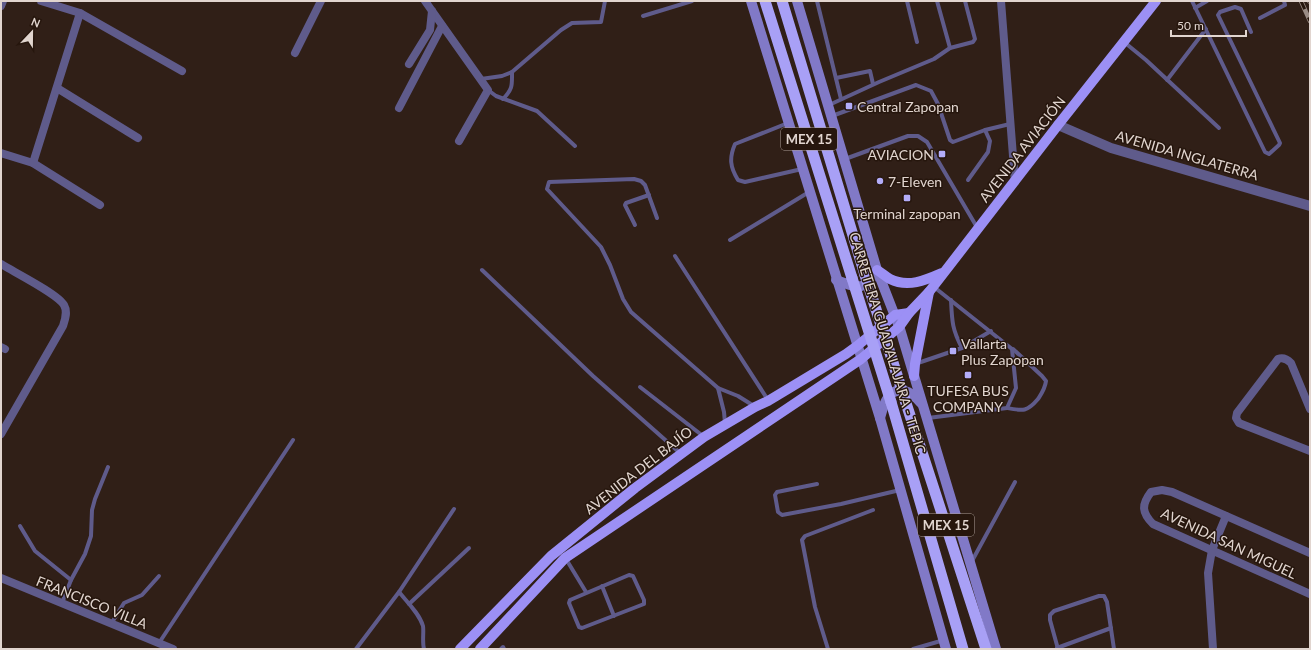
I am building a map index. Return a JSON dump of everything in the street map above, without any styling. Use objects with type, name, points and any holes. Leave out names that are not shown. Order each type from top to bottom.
[{"type":"highway","name":"CARRETERA GUADALAJARA - TEPIC","points":[[765,1],[891,402],[964,649]]},
{"type":"highway","name":"CARRETERA GUADALAJARA - TEPIC","points":[[782,1],[865,275],[986,649]]},
{"type":"main road","points":[[751,1],[836,280],[880,418],[945,645]]},
{"type":"main road","points":[[797,1],[877,270],[899,327],[996,649]]},
{"type":"main road","name":"AVENIDA AVIACIÓN","points":[[861,359],[899,327],[909,312],[932,289],[1058,125],[1156,1]]},
{"type":"main road","points":[[877,270],[890,279],[905,282],[919,282],[944,272]]},
{"type":"main road","points":[[836,280],[857,287],[863,286],[871,281],[877,270]]},
{"type":"main road","points":[[914,376],[915,364],[932,289]]},
{"type":"main road","points":[[857,346],[895,315],[909,312]]},
{"type":"main road","name":"AVENIDA DEL BAJÍO","points":[[460,649],[551,556],[635,488],[704,437],[754,407],[768,401],[857,346]]},
{"type":"main road","name":"AVENIDA DEL BAJÍO","points":[[480,649],[565,558],[861,359]]},
{"type":"main road","points":[[880,418],[888,398],[898,391],[904,390],[914,395],[924,407]]},
{"type":"street","points":[[1,6],[3,1]]},
{"type":"street","points":[[40,1],[80,13],[182,71]]},
{"type":"street","points":[[294,53],[321,1]]},
{"type":"street","points":[[425,1],[488,90],[459,141]]},
{"type":"street","points":[[1001,1],[1015,182]]},
{"type":"street","points":[[409,64],[430,30],[432,11]]},
{"type":"street","points":[[33,164],[80,13]]},
{"type":"street","points":[[399,108],[442,26]]},
{"type":"street","points":[[57,88],[138,138]]},
{"type":"street","name":"AVENIDA INGLATERRA","points":[[1058,125],[1111,148],[1310,206]]},
{"type":"street","points":[[1,153],[33,164],[100,206]]},
{"type":"street","points":[[1,264],[57,297],[65,306],[66,318],[63,326],[1,434]]},
{"type":"street","points":[[1310,410],[1292,363],[1281,358],[1278,359],[1236,415],[1239,423],[1310,451]]},
{"type":"street","name":"AVENIDA SAN MIGUEL","points":[[1310,553],[1172,492],[1162,490],[1151,492],[1145,499],[1145,516],[1153,524],[1310,594]]},
{"type":"street","points":[[1213,649],[1208,573],[1212,550],[1226,516]]},
{"type":"street","name":"FRANCISCO VILLA","points":[[1,578],[173,649]]},
{"type":"lane","points":[[480,80],[502,76],[512,72],[561,30],[572,23],[601,22],[605,1]]},
{"type":"lane","points":[[643,16],[692,1]]},
{"type":"lane","points":[[817,1],[841,99]]},
{"type":"lane","points":[[906,1],[917,42]]},
{"type":"lane","points":[[937,1],[950,48]]},
{"type":"lane","points":[[828,105],[873,84],[934,59],[950,48],[975,41],[965,1]]},
{"type":"lane","points":[[1192,1],[1265,152],[1269,154],[1280,143],[1218,15],[1220,12],[1236,7],[1241,9],[1251,32]]},
{"type":"lane","points":[[1195,8],[1207,1]]},
{"type":"lane","points":[[1260,18],[1285,5],[1284,1]]},
{"type":"lane","points":[[1167,80],[1206,29]]},
{"type":"lane","points":[[1124,42],[1219,128]]},
{"type":"lane","points":[[836,78],[870,71],[873,84]]},
{"type":"lane","points":[[503,99],[511,90],[512,72]]},
{"type":"lane","points":[[832,116],[916,85],[931,90],[938,104],[950,140],[954,142],[985,130],[1010,124]]},
{"type":"lane","points":[[488,90],[496,96],[537,111],[575,146]]},
{"type":"lane","points":[[788,122],[735,144],[730,154],[732,170],[738,180],[746,182],[802,169]]},
{"type":"lane","points":[[968,180],[988,152],[990,141],[985,130]]},
{"type":"lane","points":[[845,160],[908,136],[918,136],[928,142],[978,229]]},
{"type":"lane","points":[[657,218],[645,185],[641,181],[634,178],[549,182],[547,185],[547,189],[601,247],[610,265],[623,299],[631,312],[718,388],[738,396],[754,407]]},
{"type":"lane","points":[[730,240],[809,192]]},
{"type":"lane","points":[[635,225],[626,203],[649,195]]},
{"type":"lane","points":[[675,256],[768,401]]},
{"type":"lane","points":[[482,270],[593,376],[681,454]]},
{"type":"lane","points":[[927,418],[1007,408],[1019,410],[1030,408],[1044,390],[1046,381],[991,331],[951,300],[932,289]]},
{"type":"lane","points":[[951,300],[952,323],[955,334],[962,348]]},
{"type":"lane","points":[[915,364],[962,348],[991,331]]},
{"type":"lane","points":[[1007,408],[1016,388],[1012,349]]},
{"type":"lane","points":[[640,387],[704,437]]},
{"type":"lane","points":[[718,388],[724,412],[725,425]]},
{"type":"lane","points":[[160,643],[293,440]]},
{"type":"lane","points":[[62,603],[71,580],[85,554],[91,536],[92,510],[108,468]]},
{"type":"lane","points":[[970,563],[1015,482]]},
{"type":"lane","points":[[817,484],[777,492],[775,495],[778,512],[782,515],[841,504],[900,490]]},
{"type":"lane","points":[[356,649],[399,592],[454,509]]},
{"type":"lane","points":[[828,649],[815,607],[802,540],[805,536],[873,510]]},
{"type":"lane","points":[[20,526],[35,551],[71,580]]},
{"type":"lane","points":[[409,604],[469,548]]},
{"type":"lane","points":[[565,558],[586,592]]},
{"type":"lane","points":[[629,575],[633,576],[644,600],[644,604],[582,628],[579,627],[570,600],[602,586],[629,575]]},
{"type":"lane","points":[[111,624],[124,603],[142,595],[159,576]]},
{"type":"lane","points":[[602,586],[614,616]]},
{"type":"lane","points":[[399,592],[418,616],[423,628],[422,640],[424,649]]},
{"type":"lane","points":[[1111,628],[1058,648],[1050,615],[1054,611],[1099,596],[1104,596],[1107,602],[1111,628],[1114,649]]},
{"type":"lane","points":[[913,649],[945,645]]},
{"type":"railway","points":[[1301,1],[1310,21]]},
{"type":"place","name":"Central Zapopan","points":[[849,106]]},
{"type":"place","name":"AVIACION","points":[[942,154]]},
{"type":"place","name":"7-Eleven","points":[[880,181]]},
{"type":"place","name":"Terminal zapopan","points":[[907,198]]},
{"type":"place","name":"Vallarta Plus Zapopan","points":[[953,351]]},
{"type":"place","name":"TUFESA BUS COMPANY","points":[[968,375]]}]
